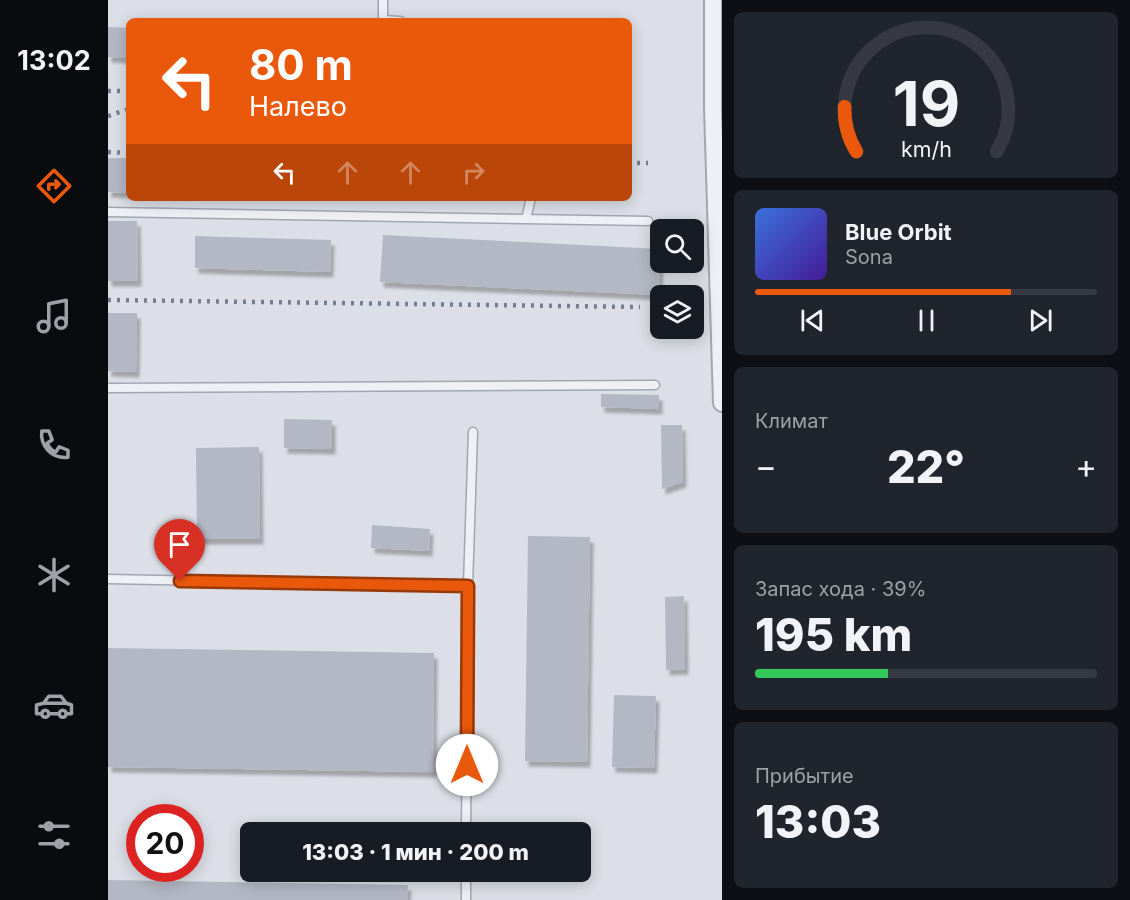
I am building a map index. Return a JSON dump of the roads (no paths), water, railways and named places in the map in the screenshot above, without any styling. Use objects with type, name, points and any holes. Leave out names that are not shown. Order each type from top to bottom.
[{"type":"street","points":[[713,0],[713,108],[722,403]]},
{"type":"lane","points":[[383,0],[383,18]]},
{"type":"lane","points":[[526,219],[530,201]]},
{"type":"lane","points":[[108,212],[648,221]]},
{"type":"lane","points":[[108,388],[656,384]]},
{"type":"lane","points":[[466,822],[468,586],[473,432]]},
{"type":"lane","points":[[108,579],[468,586]]},
{"type":"lane","points":[[466,882],[466,900]]},
{"type":"railway","points":[[108,91],[126,91]]},
{"type":"railway","points":[[108,116],[126,110]]},
{"type":"railway","points":[[108,152],[126,153]]},
{"type":"railway","points":[[632,163],[648,163]]},
{"type":"railway","points":[[108,300],[640,307]]}]
